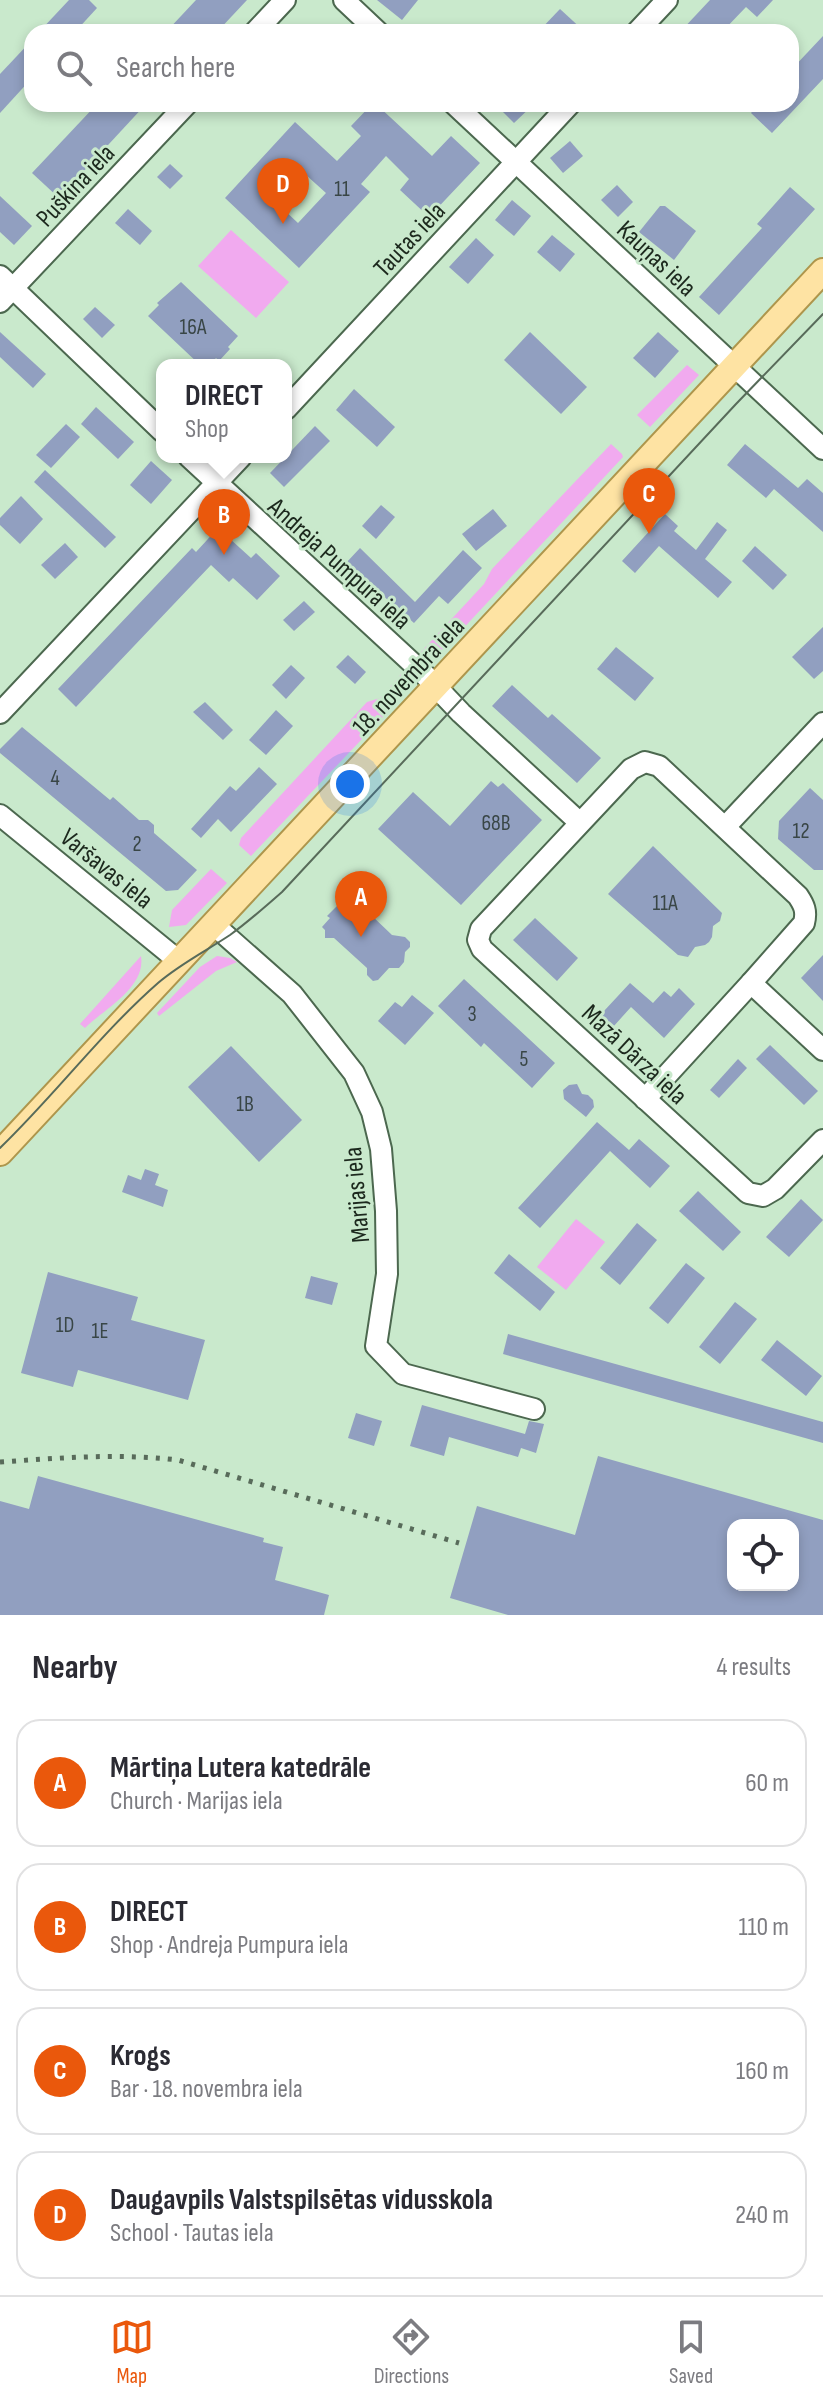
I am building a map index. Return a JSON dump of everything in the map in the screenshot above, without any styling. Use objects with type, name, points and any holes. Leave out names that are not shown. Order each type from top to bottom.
[{"type":"main road","name":"18. novembra iela","points":[[0,1153],[823,271]]},
{"type":"street","points":[[262,24],[285,0]]},
{"type":"street","points":[[344,0],[370,24]]},
{"type":"street","points":[[644,24],[667,0]]},
{"type":"street","name":"Puškina iela","points":[[4,288],[179,112]]},
{"type":"street","name":"Kauņas iela","points":[[463,112],[823,449]]},
{"type":"street","name":"Tautas iela","points":[[292,403],[563,112]]},
{"type":"street","points":[[4,288],[156,426]]},
{"type":"street","name":"Andreja Pumpura iela","points":[[195,463],[579,822]]},
{"type":"street","points":[[0,713],[235,463]]},
{"type":"street","points":[[725,827],[823,723]]},
{"type":"street","points":[[579,822],[631,769],[645,762],[659,766],[804,905],[804,923],[645,1099]]},
{"type":"street","name":"Varšavas iela","points":[[0,815],[180,962]]},
{"type":"street","name":"Mazā Dārza iela","points":[[579,822],[481,929],[478,940],[482,949],[748,1193],[763,1196],[775,1189],[823,1140]]},
{"type":"street","name":"Marijas iela","points":[[214,925],[292,994],[354,1073],[372,1112],[381,1149],[387,1258],[376,1346],[403,1374],[534,1409]]},
{"type":"street","points":[[751,983],[823,1050]]},
{"type":"shaded area","points":[[231,230],[289,282],[256,318],[198,266]]},
{"type":"shaded area","points":[[687,365],[699,375],[650,427],[637,415]]},
{"type":"shaded area","points":[[611,444],[623,457],[444,649],[428,654],[421,652],[484,584],[492,569]]},
{"type":"shaded area","points":[[402,673],[404,687],[399,700],[251,856],[239,845],[241,838],[367,702],[380,698]]},
{"type":"shaded area","points":[[211,869],[227,883],[186,925],[169,927],[172,910]]},
{"type":"shaded area","points":[[141,956],[137,978],[122,997],[85,1028],[80,1024]]},
{"type":"shaded area","points":[[217,956],[237,962],[216,971],[159,1016],[157,1013],[200,967]]},
{"type":"shaded area","points":[[576,1219],[605,1242],[566,1290],[537,1267]]},
{"type":"building","points":[[69,0],[89,0],[97,8],[82,24],[46,24]]},
{"type":"building","points":[[196,0],[247,0],[224,24],[174,24]]},
{"type":"building","points":[[377,0],[418,0],[402,20]]},
{"type":"building","points":[[710,0],[773,0],[757,17],[746,7],[730,24],[688,24]]},
{"type":"building","points":[[560,9],[576,24],[546,24]]},
{"type":"building","points":[[823,36],[823,79],[799,104],[799,62]]},
{"type":"building","points":[[24,48],[24,87],[0,113],[0,74]]},
{"type":"building","points":[[89,112],[139,112],[59,198],[32,173]]},
{"type":"building","points":[[364,112],[385,112],[432,156],[451,136],[480,163],[429,217],[400,190],[409,179],[386,156],[361,184],[370,192],[299,268],[225,198],[295,122],[337,161],[361,136],[351,126]],"holes":[[[296,166],[326,193],[298,223],[269,196]]]},
{"type":"building","points":[[503,112],[526,112],[514,123]]},
{"type":"building","points":[[752,112],[792,112],[772,133]]},
{"type":"building","points":[[570,141],[583,156],[563,173],[550,158]]},
{"type":"building","points":[[170,164],[183,176],[170,189],[157,177]]},
{"type":"building","points":[[617,185],[633,202],[618,217],[601,200]]},
{"type":"building","points":[[790,187],[815,209],[719,315],[699,297],[762,228],[757,224]]},
{"type":"building","points":[[0,196],[32,226],[14,245],[0,232]]},
{"type":"building","points":[[512,200],[531,216],[514,236],[495,220]]},
{"type":"building","points":[[660,206],[665,206],[696,231],[674,260],[639,232]]},
{"type":"building","points":[[128,209],[152,231],[140,245],[115,223]]},
{"type":"building","points":[[552,235],[575,254],[560,272],[537,252]]},
{"type":"building","points":[[476,238],[494,255],[468,284],[449,267]]},
{"type":"building","points":[[181,282],[238,336],[221,359],[194,359],[148,316],[159,305],[157,303]]},
{"type":"building","points":[[95,307],[115,325],[102,338],[83,319]]},
{"type":"building","points":[[0,332],[46,374],[33,388],[0,357]]},
{"type":"building","points":[[530,332],[587,387],[561,414],[504,360]]},
{"type":"building","points":[[658,332],[679,351],[655,378],[633,358]]},
{"type":"building","points":[[354,389],[395,427],[377,447],[336,410]]},
{"type":"building","points":[[96,407],[134,442],[118,459],[81,424]]},
{"type":"building","points":[[66,424],[80,437],[51,468],[36,455]]},
{"type":"building","points":[[315,426],[330,441],[284,487],[270,473],[280,463],[292,463],[292,450]]},
{"type":"building","points":[[745,444],[798,488],[807,479],[823,493],[823,532],[774,489],[766,498],[727,465]]},
{"type":"building","points":[[151,461],[172,480],[151,504],[130,485]]},
{"type":"building","points":[[45,470],[116,537],[105,548],[34,482]]},
{"type":"building","points":[[21,496],[43,519],[20,544],[0,525],[0,518]]},
{"type":"building","points":[[381,505],[395,517],[376,539],[362,526]]},
{"type":"building","points":[[493,509],[507,526],[476,551],[462,534]]},
{"type":"building","points":[[665,514],[678,526],[674,531],[696,550],[717,522],[727,530],[705,559],[732,582],[718,598],[659,546],[635,573],[622,561]]},
{"type":"building","points":[[218,528],[251,558],[256,553],[280,576],[257,600],[233,578],[229,582],[211,565],[76,707],[58,689],[192,548],[196,552]]},
{"type":"building","points":[[65,543],[78,557],[55,579],[41,565]]},
{"type":"building","points":[[755,546],[787,575],[773,590],[742,561]]},
{"type":"building","points":[[360,548],[415,602],[463,550],[482,568],[448,604],[439,596],[414,623],[346,563]]},
{"type":"building","points":[[304,601],[315,612],[294,631],[283,620]]},
{"type":"building","points":[[823,627],[823,671],[814,679],[792,657]]},
{"type":"building","points":[[616,647],[654,678],[635,701],[597,669]]},
{"type":"building","points":[[348,655],[366,672],[355,684],[336,667]]},
{"type":"building","points":[[291,665],[305,678],[286,699],[272,685]]},
{"type":"building","points":[[512,685],[548,718],[552,714],[601,758],[577,783],[492,706]]},
{"type":"building","points":[[205,702],[233,730],[223,740],[193,712]]},
{"type":"building","points":[[276,710],[293,726],[266,755],[249,740]]},
{"type":"building","points":[[22,727],[110,800],[113,797],[139,820],[148,820],[154,825],[154,833],[197,870],[178,890],[166,891],[0,753],[0,749]]},
{"type":"building","points":[[259,767],[277,784],[231,832],[218,819],[201,838],[191,829],[230,786],[236,791]]},
{"type":"building","points":[[491,781],[498,787],[503,783],[542,820],[461,905],[378,829],[413,792],[450,826]]},
{"type":"building","points":[[810,788],[823,800],[823,870],[814,870],[778,839],[779,821]]},
{"type":"building","points":[[653,846],[722,913],[720,921],[713,926],[709,942],[695,947],[688,957],[678,955],[608,894]]},
{"type":"building","points":[[349,894],[392,935],[405,937],[410,942],[399,968],[389,968],[378,980],[373,981],[367,975],[367,968],[334,938],[325,938],[322,927],[330,918],[327,916]]},
{"type":"building","points":[[535,918],[578,958],[557,981],[513,940]]},
{"type":"building","points":[[823,955],[823,1001],[801,978]]},
{"type":"building","points":[[464,979],[555,1063],[532,1088],[484,1043],[481,1047],[438,1006]]},
{"type":"building","points":[[630,983],[653,1003],[664,991],[671,997],[679,988],[695,1004],[664,1038],[631,1007],[604,1037],[591,1025]]},
{"type":"building","points":[[412,995],[434,1013],[405,1045],[378,1021],[395,1002],[402,1007]]},
{"type":"building","points":[[770,1045],[818,1091],[804,1105],[756,1059]]},
{"type":"building","points":[[231,1046],[302,1120],[259,1162],[188,1087]]},
{"type":"building","points":[[738,1059],[747,1068],[719,1098],[710,1090]]},
{"type":"building","points":[[577,1084],[582,1094],[593,1100],[594,1107],[586,1117],[564,1099],[563,1090]]},
{"type":"building","points":[[597,1122],[629,1150],[639,1139],[670,1166],[650,1188],[610,1151],[540,1228],[518,1208]]},
{"type":"building","points":[[145,1169],[159,1174],[155,1185],[168,1190],[163,1207],[122,1192],[128,1175],[141,1180]]},
{"type":"building","points":[[698,1191],[741,1232],[723,1251],[679,1211]]},
{"type":"building","points":[[801,1199],[823,1220],[789,1257],[766,1237]]},
{"type":"building","points":[[637,1223],[657,1240],[620,1285],[600,1268]]},
{"type":"building","points":[[509,1254],[555,1292],[540,1311],[494,1273]]},
{"type":"building","points":[[686,1263],[705,1278],[668,1324],[649,1308]]},
{"type":"building","points":[[48,1272],[138,1297],[131,1320],[205,1340],[188,1400],[78,1370],[73,1387],[21,1373]]},
{"type":"building","points":[[311,1276],[338,1283],[332,1305],[305,1298]]},
{"type":"building","points":[[735,1302],[757,1319],[720,1364],[699,1347]]},
{"type":"building","points":[[508,1334],[823,1422],[823,1443],[503,1354]]},
{"type":"building","points":[[777,1340],[822,1376],[806,1396],[761,1360]]},
{"type":"building","points":[[422,1405],[525,1434],[529,1421],[544,1424],[536,1453],[521,1448],[518,1457],[449,1437],[444,1456],[410,1446]]},
{"type":"building","points":[[356,1413],[382,1421],[374,1446],[348,1438]]},
{"type":"building","points":[[598,1456],[823,1520],[823,1615],[508,1615],[450,1598],[477,1506],[575,1535]]},
{"type":"building","points":[[38,1476],[264,1538],[263,1542],[283,1547],[275,1580],[329,1595],[324,1615],[0,1615],[0,1501],[29,1509]]},
{"type":"tram line","points":[[0,1148],[117,1022],[158,983],[230,935],[282,892],[823,314]]},
{"type":"railway","points":[[0,1462],[111,1457],[178,1460],[459,1543]]},
{"type":"place","name":"Daugavpils Valstspilsētas vidusskola","points":[[283,224]]},
{"type":"place","name":"Krogs","points":[[649,534]]},
{"type":"place","name":"DIRECT","points":[[224,555]]},
{"type":"place","name":"Mārtiņa Lutera katedrāle","points":[[361,937]]}]
